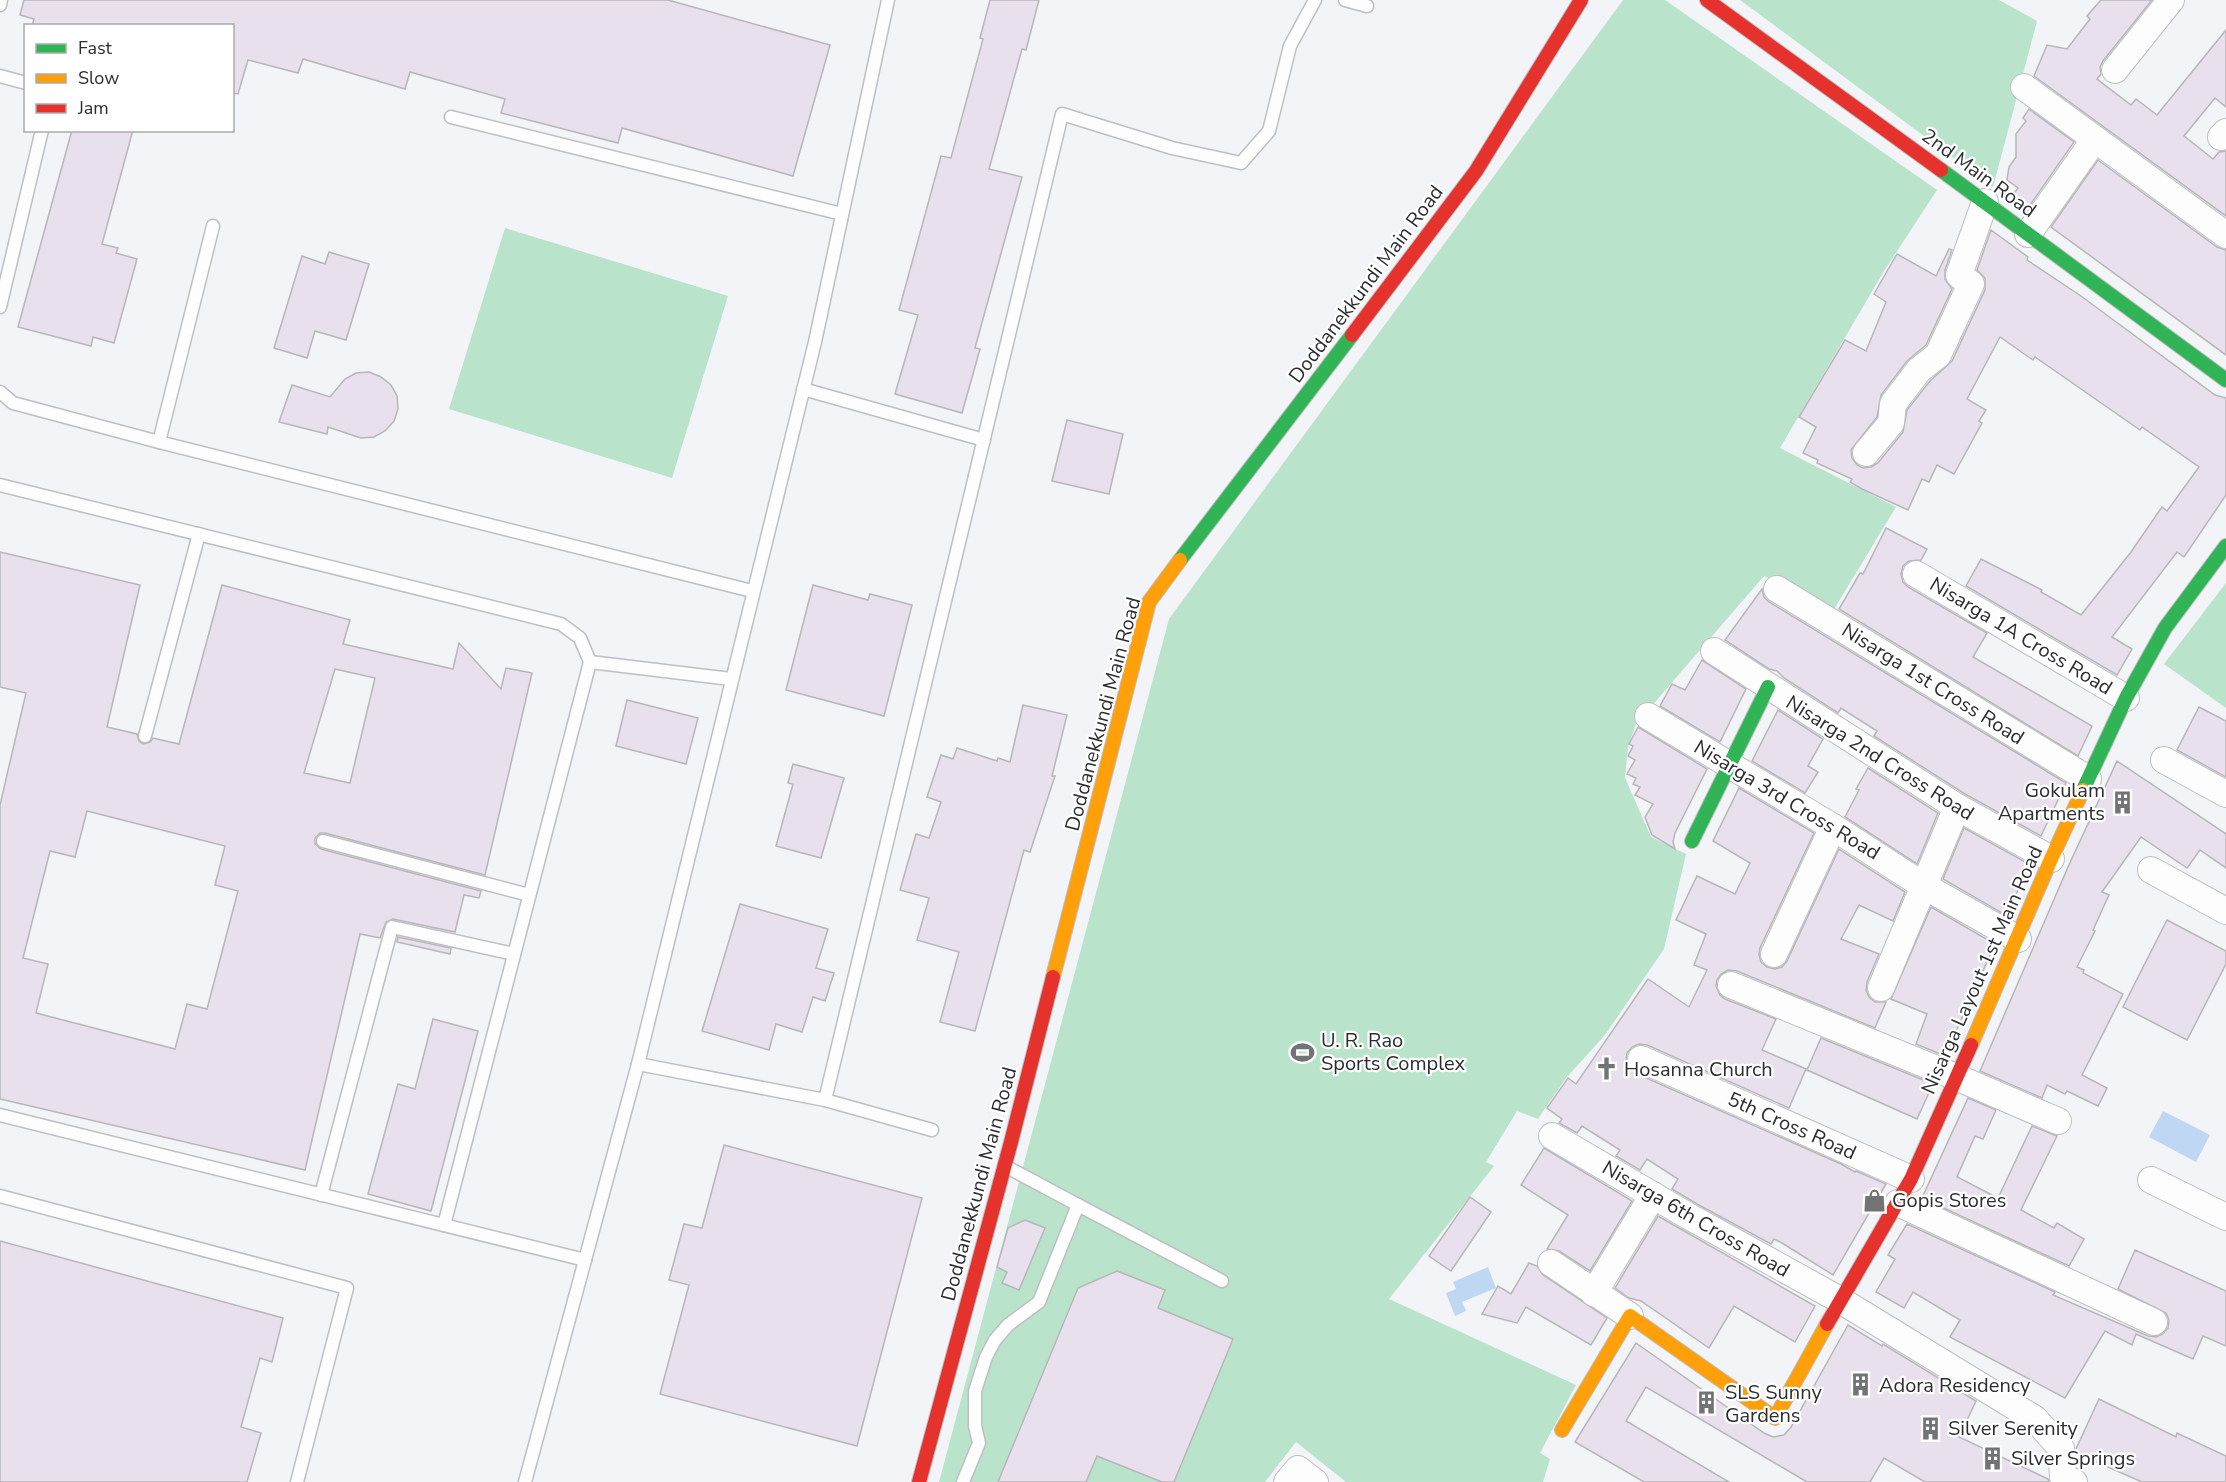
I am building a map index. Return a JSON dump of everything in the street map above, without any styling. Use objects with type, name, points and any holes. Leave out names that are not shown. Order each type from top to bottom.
[{"type":"street","name":"Doddanekkundi Main Road","points":[[919,1482],[1004,1166],[1149,602],[1476,171],[1581,0]]},
{"type":"street","name":"2nd Main Road","points":[[1707,0],[2226,380]]},
{"type":"street","points":[[2115,70],[2171,0]]},
{"type":"street","points":[[2024,87],[2226,235]]},
{"type":"street","points":[[2028,234],[2095,139]]},
{"type":"street","points":[[1866,453],[1891,423],[1893,404],[1919,370],[1938,355],[1971,284],[1959,275],[1985,202]]},
{"type":"street","name":"Nisarga Layout 1st Main Road","points":[[1630,1316],[1775,1418],[1840,1300],[1911,1179],[2018,939],[2051,859],[2126,698],[2165,628],[2226,546]]},
{"type":"street","name":"Nisarga 1A Cross Road","points":[[1916,574],[2126,698]]},
{"type":"street","name":"Nisarga 1st Cross Road","points":[[1778,588],[2088,779]]},
{"type":"street","name":"Nisarga 2nd Cross Road","points":[[1713,651],[1957,807],[2051,859]]},
{"type":"street","points":[[1692,841],[1768,687]]},
{"type":"street","name":"Nisarga 3rd Cross Road","points":[[1648,716],[1833,827],[1924,886],[2018,939]]},
{"type":"street","points":[[2163,759],[2226,794]]},
{"type":"street","points":[[1881,988],[1957,807]]},
{"type":"street","points":[[1774,954],[1833,827]]},
{"type":"street","points":[[2151,870],[2226,911]]},
{"type":"street","points":[[1731,985],[2058,1121]]},
{"type":"street","name":"5th Cross Road","points":[[1641,1059],[1911,1179]]},
{"type":"street","name":"Nisarga 6th Cross Road","points":[[1552,1136],[1840,1300],[2035,1419],[2061,1448],[2063,1477],[2074,1482]]},
{"type":"street","points":[[2151,1180],[2226,1217]]},
{"type":"street","points":[[1594,1293],[1653,1195]]},
{"type":"street","points":[[1898,1203],[2154,1322]]},
{"type":"street","points":[[1551,1263],[1630,1316],[1562,1430]]},
{"type":"street","points":[[1287,1482],[1298,1469],[1315,1482]]},
{"type":"lane","points":[[0,5],[1,0]]},
{"type":"lane","points":[[525,1482],[638,1064],[803,389],[888,0]]},
{"type":"lane","points":[[825,1100],[1062,114],[1172,148],[1241,163],[1269,131],[1290,46],[1315,0]]},
{"type":"lane","points":[[1346,0],[1366,6]]},
{"type":"lane","points":[[0,76],[24,82]]},
{"type":"lane","points":[[451,117],[842,214]]},
{"type":"lane","points":[[0,307],[42,132]]},
{"type":"lane","points":[[159,442],[213,226]]},
{"type":"lane","points":[[803,389],[984,440]]},
{"type":"lane","points":[[0,393],[13,403],[159,442],[752,591]]},
{"type":"lane","points":[[0,485],[561,624],[580,638],[590,662],[444,1225]]},
{"type":"lane","points":[[146,736],[199,534]]},
{"type":"lane","points":[[590,662],[731,679]]},
{"type":"lane","points":[[323,841],[529,895]]},
{"type":"lane","points":[[321,1195],[392,927],[514,954]]},
{"type":"lane","points":[[638,1064],[825,1100],[932,1130]]},
{"type":"lane","points":[[0,1115],[585,1260]]},
{"type":"lane","points":[[1004,1166],[1222,1281]]},
{"type":"lane","points":[[0,1196],[347,1288],[297,1482]]},
{"type":"lane","points":[[963,1482],[979,1443],[975,1426],[975,1391],[986,1357],[1008,1325],[1039,1302],[1078,1205]]},
{"type":"green space","points":[[1623,0],[1665,0],[1937,190],[1884,271],[1780,448],[1896,507],[1833,611],[1764,576],[1636,724],[1628,747],[1625,778],[1651,837],[1686,854],[1664,949],[1605,1035],[1566,1078],[1538,1119],[1517,1111],[1486,1162],[1494,1166],[1389,1299],[1576,1385],[1540,1453],[1550,1459],[1543,1482],[1346,1482],[1296,1442],[1265,1482],[939,1482],[1169,619]]},
{"type":"green space","points":[[1740,0],[1999,0],[2037,21],[1993,187]]},
{"type":"green space","points":[[505,228],[728,296],[672,478],[449,409]]},
{"type":"green space","points":[[2226,583],[2226,708],[2164,664]]},
{"type":"water","points":[[2163,1111],[2210,1135],[2196,1162],[2149,1137]]},
{"type":"water","points":[[1488,1267],[1496,1288],[1462,1302],[1466,1311],[1455,1316],[1446,1293],[1456,1289],[1453,1282]]},
{"type":"building","points":[[24,0],[668,0],[830,45],[793,176],[622,128],[618,143],[501,113],[505,99],[410,72],[405,89],[303,59],[298,73],[248,60],[238,94],[234,93],[234,24],[33,24],[34,19],[20,15]]},
{"type":"building","points":[[990,0],[1039,0],[1026,50],[1022,49],[989,169],[1022,177],[975,348],[980,349],[962,413],[895,394],[918,315],[899,310],[941,156],[951,158],[983,39],[980,38]]},
{"type":"building","points":[[2101,0],[2152,0],[2103,61],[2100,67],[2101,74],[2097,79],[2131,105],[2136,99],[2157,115],[2226,30],[2226,107],[2215,98],[2184,136],[2213,159],[2219,152],[2226,151],[2226,216],[2034,76],[2047,45],[2067,49],[2090,19],[2087,16]]},
{"type":"building","points":[[2029,109],[2074,142],[2028,208],[2012,196],[2018,188],[2007,180],[2009,167],[2016,157],[2016,134],[2026,121],[2023,118]]},
{"type":"building","points":[[71,132],[132,132],[102,244],[118,248],[116,253],[137,259],[114,343],[93,337],[91,346],[18,327]]},
{"type":"building","points":[[2098,160],[2217,247],[2226,250],[2226,355],[2051,227]]},
{"type":"building","points":[[1991,230],[2028,257],[2027,260],[2081,296],[2215,395],[2226,398],[2226,495],[2184,557],[2177,552],[2112,637],[2132,649],[2117,675],[1966,586],[1981,559],[2042,590],[2041,592],[2081,615],[2131,552],[2162,507],[2167,511],[2199,467],[2142,427],[2140,430],[2035,357],[2033,360],[2000,337],[1967,399],[1986,410],[1979,421],[1982,423],[1954,474],[1937,465],[1929,482],[1922,479],[1908,510],[1862,489],[1850,482],[1852,479],[1817,463],[1818,460],[1803,453],[1816,427],[1799,417],[1845,340],[1866,351],[1886,302],[1874,294],[1897,254],[1936,276],[1949,249],[1952,250],[1945,270],[1945,279],[1952,289],[1926,345],[1907,361],[1881,395],[1877,417],[1851,450],[1852,458],[1857,465],[1863,468],[1878,463],[1903,432],[1907,410],[1930,381],[1952,361],[1985,290],[1985,278],[1977,270]]},
{"type":"building","points":[[329,252],[369,264],[346,340],[315,331],[307,358],[274,348],[302,256],[325,264]]},
{"type":"building","points":[[369,372],[381,377],[391,385],[397,396],[398,409],[394,421],[385,431],[374,437],[361,438],[328,427],[327,434],[279,422],[292,385],[330,397],[345,379],[356,373]]},
{"type":"building","points":[[1067,420],[1123,434],[1109,494],[1052,481]]},
{"type":"building","points":[[1886,528],[1927,549],[1921,560],[1909,561],[1903,566],[1901,574],[1903,582],[1987,633],[1973,657],[2092,726],[2078,756],[1839,609],[1860,573],[1863,574]]},
{"type":"building","points":[[0,552],[140,585],[107,727],[137,734],[139,741],[143,744],[150,742],[153,738],[179,744],[222,585],[350,620],[343,644],[453,669],[459,643],[501,689],[506,668],[532,673],[485,875],[325,833],[320,833],[315,838],[315,844],[321,849],[481,891],[479,898],[464,895],[455,932],[393,919],[386,922],[380,938],[360,934],[305,1170],[0,1099],[0,805],[26,693],[0,687]],"holes":[[[335,669],[375,678],[350,783],[304,773]],[[87,811],[225,846],[215,885],[238,891],[207,1009],[187,1004],[175,1049],[36,1013],[48,964],[23,958],[50,851],[75,857]]]},
{"type":"building","points":[[813,585],[868,600],[870,594],[912,605],[884,716],[786,690]]},
{"type":"building","points":[[1762,589],[1764,597],[1769,602],[2066,783],[2041,836],[1965,794],[1874,736],[1877,731],[1841,708],[1838,713],[1777,671],[1769,669],[1725,640]]},
{"type":"building","points":[[1702,660],[1746,689],[1720,742],[1660,706],[1672,684],[1685,690]]},
{"type":"building","points":[[627,700],[698,718],[686,764],[616,746]]},
{"type":"building","points":[[1023,705],[1067,715],[1052,776],[1055,776],[1030,852],[1024,850],[975,1031],[940,1022],[959,952],[917,940],[929,898],[900,890],[916,834],[929,838],[941,802],[927,797],[941,755],[953,759],[957,748],[997,761],[998,758],[1010,762]]},
{"type":"building","points":[[2199,707],[2226,721],[2226,777],[2177,750]]},
{"type":"building","points":[[1778,710],[1823,739],[1808,766],[1818,772],[1805,793],[1752,761]]},
{"type":"building","points":[[1638,727],[1707,769],[1675,833],[1673,842],[1675,849],[1652,835],[1645,817],[1653,804],[1635,795],[1640,787],[1633,784],[1636,778],[1627,774],[1635,760],[1628,756],[1633,746],[1629,744]]},
{"type":"building","points":[[2117,761],[2226,834],[2226,868],[2200,850],[2187,868],[2141,837],[2102,892],[2109,895],[2093,930],[2095,931],[2077,967],[2084,970],[2083,973],[2123,994],[2082,1075],[2107,1088],[2098,1106],[2067,1091],[2065,1094],[2047,1085],[2042,1098],[1980,1071],[2068,867]]},
{"type":"building","points":[[793,764],[844,778],[821,858],[776,846],[793,784],[788,783]]},
{"type":"building","points":[[1868,768],[1938,813],[1917,864],[1845,817],[1859,790],[1856,789]]},
{"type":"building","points":[[1739,788],[1814,833],[1760,948],[1761,962],[1775,969],[1782,967],[1787,961],[1839,849],[1905,892],[1893,921],[1859,905],[1841,939],[1879,954],[1866,990],[1875,1002],[1886,1002],[1875,1028],[1737,971],[1728,970],[1721,974],[1716,986],[1720,995],[1776,1019],[1762,1050],[1806,1069],[1789,1108],[1647,1045],[1639,1044],[1632,1047],[1627,1053],[1626,1061],[1635,1073],[1886,1184],[1833,1275],[1782,1243],[1774,1239],[1771,1244],[1697,1204],[1672,1189],[1678,1179],[1647,1159],[1640,1170],[1616,1156],[1620,1150],[1582,1126],[1577,1133],[1559,1123],[1562,1119],[1547,1108],[1568,1078],[1576,1084],[1648,979],[1689,1007],[1707,970],[1694,965],[1706,934],[1676,920],[1697,876],[1735,894],[1750,863],[1713,841]]},
{"type":"building","points":[[1964,828],[2029,864],[2007,916],[1943,879]]},
{"type":"building","points":[[740,904],[828,929],[816,968],[834,973],[825,1001],[813,997],[802,1032],[776,1024],[769,1050],[702,1031]]},
{"type":"building","points":[[1931,907],[1995,944],[1945,1056],[1916,1044],[1927,1014],[1891,999]]},
{"type":"building","points":[[2167,920],[2226,951],[2226,964],[2187,1040],[2123,1007]]},
{"type":"building","points":[[398,937],[451,948],[450,954],[397,942]]},
{"type":"building","points":[[433,1019],[478,1031],[431,1211],[368,1194],[398,1084],[415,1089]]},
{"type":"building","points":[[1821,1038],[1933,1084],[1917,1119],[1807,1070]]},
{"type":"building","points":[[1968,1098],[1996,1110],[1983,1139],[1975,1136],[1957,1177],[1998,1198],[2032,1126],[2057,1136],[2021,1210],[2054,1228],[2057,1223],[2084,1239],[2069,1266],[1922,1198]]},
{"type":"building","points":[[724,1145],[922,1198],[857,1446],[660,1394],[689,1285],[669,1280],[684,1224],[702,1228]]},
{"type":"building","points":[[1544,1148],[1632,1201],[1590,1271],[1559,1251],[1547,1249],[1568,1215],[1521,1185]]},
{"type":"building","points":[[1470,1197],[1491,1212],[1451,1271],[1429,1256]]},
{"type":"building","points":[[1658,1216],[1815,1306],[1795,1342],[1734,1306],[1709,1348],[1641,1301],[1629,1298],[1615,1288]]},
{"type":"building","points":[[1025,1220],[1045,1228],[1019,1290],[1002,1283],[1007,1272],[997,1267],[1008,1228]]},
{"type":"building","points":[[1907,1224],[2055,1292],[2053,1295],[2148,1336],[2156,1337],[2168,1328],[2169,1320],[2166,1313],[2118,1289],[2135,1250],[2226,1291],[2226,1346],[2203,1336],[2193,1359],[2136,1334],[2132,1345],[2105,1331],[2065,1398],[1950,1337],[1960,1320],[1913,1292],[1904,1308],[1876,1292],[1895,1259],[1888,1255]]},
{"type":"building","points":[[0,1241],[283,1318],[272,1362],[260,1358],[241,1427],[261,1433],[247,1482],[0,1482]]},
{"type":"building","points":[[1529,1263],[1537,1266],[1543,1275],[1607,1318],[1591,1345],[1526,1307],[1517,1323],[1482,1314],[1498,1286],[1511,1294]]},
{"type":"building","points":[[1117,1271],[1165,1290],[1158,1308],[1233,1339],[1174,1482],[1162,1482],[1097,1456],[1086,1482],[998,1482],[1078,1288]]},
{"type":"building","points":[[1848,1325],[1976,1401],[1959,1437],[2048,1479],[2049,1482],[1925,1482],[1884,1458],[1870,1482],[1807,1482],[1646,1387],[1626,1421],[1729,1482],[1644,1482],[1575,1442],[1636,1343],[1764,1433],[1773,1437],[1784,1435],[1791,1427]]},
{"type":"building","points":[[2099,1399],[2176,1437],[2177,1433],[2226,1456],[2226,1482],[2142,1482],[2076,1453]]},
{"type":"traffic: fast","points":[[1941,170],[2226,380]]},
{"type":"traffic: fast","points":[[1180,560],[1352,335]]},
{"type":"traffic: fast","points":[[2083,790],[2126,698],[2165,628],[2226,546]]},
{"type":"traffic: fast","points":[[1692,841],[1768,687]]},
{"type":"traffic: slow","points":[[1053,977],[1149,602],[1180,560]]},
{"type":"traffic: slow","points":[[1971,1045],[2083,790]]},
{"type":"traffic: slow","points":[[1562,1430],[1630,1316],[1775,1418],[1827,1324]]},
{"type":"traffic: jam","points":[[1352,335],[1476,171],[1581,0]]},
{"type":"traffic: jam","points":[[1707,0],[1941,170]]},
{"type":"traffic: jam","points":[[919,1482],[1053,977]]},
{"type":"traffic: jam","points":[[1827,1324],[1911,1179],[1971,1045]]},
{"type":"place","name":"Gokulam Apartments","points":[[2123,802]]},
{"type":"place","name":"U. R. Rao Sports Complex","points":[[1303,1052]]},
{"type":"place","name":"Hosanna Church","points":[[1606,1069]]},
{"type":"place","name":"Gopis Stores","points":[[1874,1200]]},
{"type":"place","name":"Adora Residency","points":[[1861,1385]]},
{"type":"place","name":"SLS Sunny Gardens","points":[[1707,1403]]},
{"type":"place","name":"Silver Serenity","points":[[1930,1428]]},
{"type":"place","name":"Silver Springs","points":[[1993,1458]]}]
